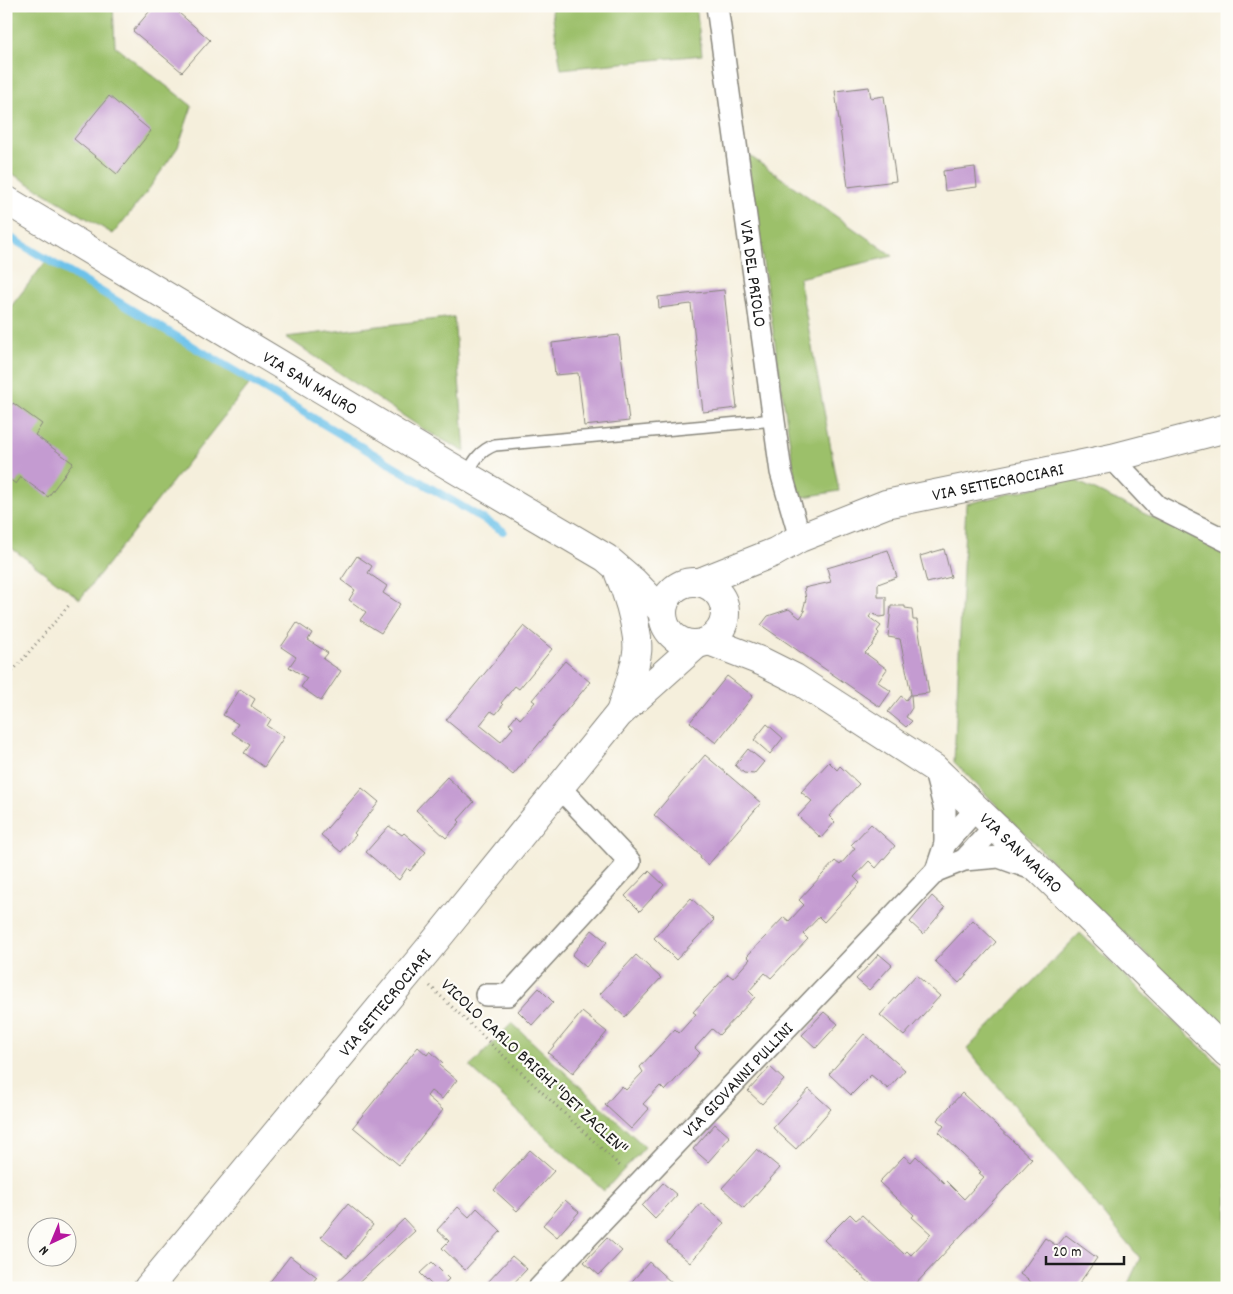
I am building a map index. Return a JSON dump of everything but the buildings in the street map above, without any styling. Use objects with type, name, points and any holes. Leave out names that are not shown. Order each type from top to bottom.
[{"type":"main road","name":"VIA SAN MAURO","points":[[6,200],[593,550],[616,565],[667,609]]},
{"type":"main road","name":"VIA SETTECROCIARI","points":[[700,582],[775,552],[800,538],[886,504],[1112,458],[1227,428]]},
{"type":"main road","name":"VIA SETTECROCIARI","points":[[725,609],[775,552]]},
{"type":"main road","points":[[616,565],[627,592],[635,625],[638,651],[633,673],[619,714]]},
{"type":"main road","points":[[691,581],[700,582],[711,586],[719,593],[725,609],[724,622],[716,636],[703,643],[687,644],[671,635],[667,609],[682,584],[691,581]]},
{"type":"main road","name":"VIA SETTECROCIARI","points":[[619,714],[667,609]]},
{"type":"main road","name":"VIA SAN MAURO","points":[[725,609],[742,630],[795,678]]},
{"type":"main road","name":"VIA SAN MAURO","points":[[703,643],[729,647],[795,678],[934,768],[1227,1053]]},
{"type":"main road","name":"VIA SETTECROCIARI","points":[[148,1288],[412,969],[619,714],[703,643]]},
{"type":"street","name":"VIA DEL PRIOLO","points":[[717,6],[781,472],[800,538]]},
{"type":"street","points":[[1112,458],[1157,506],[1227,541]]},
{"type":"street","name":"VIA GIOVANNI PULLINI","points":[[934,768],[946,810],[945,844],[936,871]]},
{"type":"street","points":[[486,995],[508,995],[630,862],[560,788]]},
{"type":"street","name":"VIA GIOVANNI PULLINI","points":[[945,844],[985,818]]},
{"type":"street","name":"VIA GIOVANNI PULLINI","points":[[964,860],[985,818]]},
{"type":"street","name":"VIA GIOVANNI PULLINI","points":[[539,1288],[936,871],[964,860],[999,857],[1043,872]]},
{"type":"lane","points":[[466,476],[480,453],[496,445],[774,420]]},
{"type":"path","points":[[6,679],[70,604]]},
{"type":"path","name":"VICOLO CARLO BRIGHI \"DET ZACLEN\"","points":[[412,969],[638,1183]]},
{"type":"green space","points":[[6,6],[113,6],[115,46],[192,106],[178,147],[146,193],[113,234],[6,170]]},
{"type":"green space","points":[[551,6],[696,6],[702,55],[561,69]]},
{"type":"green space","points":[[747,154],[893,256],[799,278],[839,491],[798,498]]},
{"type":"green space","points":[[47,260],[252,381],[80,599],[6,544],[6,313]]},
{"type":"green space","points":[[454,317],[465,452],[423,429],[286,337]]},
{"type":"green space","points":[[1072,479],[1227,553],[1227,1031],[1101,911],[954,762],[966,504]]},
{"type":"green space","points":[[1080,933],[1227,1072],[1227,1288],[1126,1288],[1140,1258],[967,1049]]},
{"type":"green space","points":[[512,1023],[645,1147],[604,1191],[470,1067]]},
{"type":"waterway","points":[[6,235],[503,531]]}]
